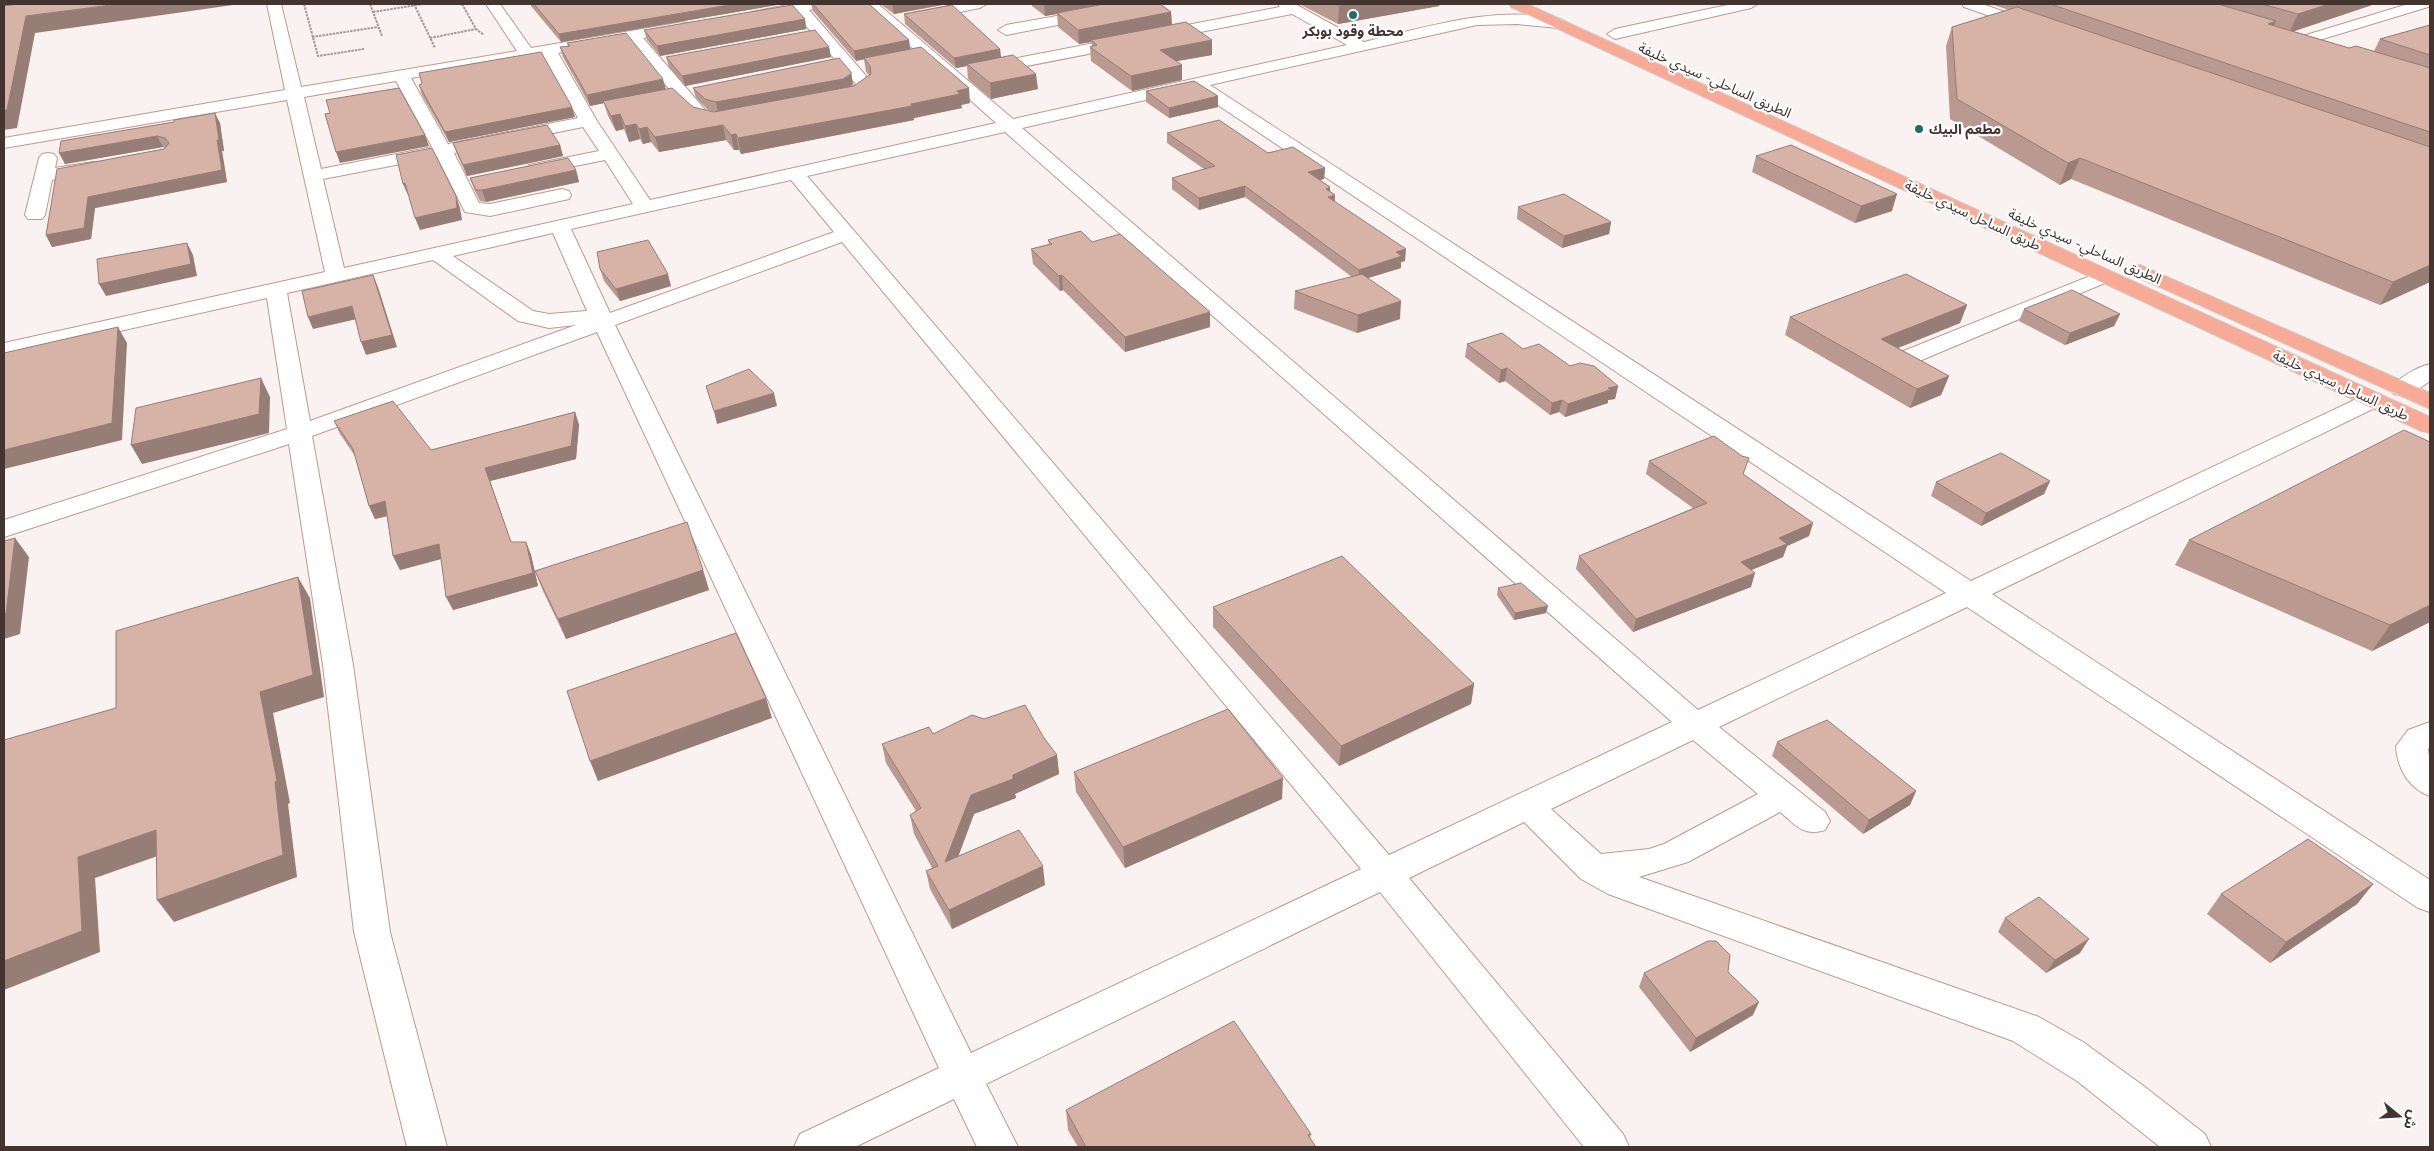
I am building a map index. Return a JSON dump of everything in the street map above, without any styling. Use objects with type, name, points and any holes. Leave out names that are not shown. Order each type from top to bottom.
[{"type":"highway","name":"طريق الساحل سيدي خليفة","points":[[1516,4],[2113,269],[2373,400],[2430,426]]},
{"type":"highway","name":"الطريق الساحلي- سيدي خليفة","points":[[1547,4],[2049,230]]},
{"type":"highway","name":"الطريق الساحلي- سيدي خليفة","points":[[2113,269],[2430,402]]},
{"type":"street","points":[[274,4],[336,276]]},
{"type":"street","points":[[493,4],[527,54]]},
{"type":"street","points":[[744,17],[820,4]]},
{"type":"street","points":[[870,4],[890,21],[919,55],[954,75],[1007,125],[1696,725],[1813,821]]},
{"type":"street","points":[[1006,30],[1147,4]]},
{"type":"street","points":[[1478,21],[1497,11],[1504,4]]},
{"type":"street","points":[[1614,34],[1751,4]]},
{"type":"street","points":[[1969,4],[2044,30]]},
{"type":"street","points":[[2298,42],[2423,4]]},
{"type":"street","points":[[954,75],[1044,58],[1289,6],[1362,47]]},
{"type":"street","points":[[798,7],[863,81],[863,88],[850,95],[823,100]]},
{"type":"street","points":[[4,143],[52,140],[295,94],[699,24],[688,11]]},
{"type":"street","points":[[890,21],[983,11],[1044,58]]},
{"type":"street","points":[[4,350],[1478,21],[1517,20],[1558,23]]},
{"type":"street","points":[[801,36],[821,33]]},
{"type":"street","points":[[633,36],[681,94],[704,118],[722,120],[741,116]]},
{"type":"street","points":[[2281,37],[2327,51]]},
{"type":"street","points":[[548,50],[586,118],[645,207]]},
{"type":"street","points":[[655,62],[675,59]]},
{"type":"street","points":[[826,64],[871,64]]},
{"type":"street","points":[[401,76],[443,150],[472,208],[482,210],[562,195]]},
{"type":"street","points":[[1197,84],[2430,898]]},
{"type":"street","points":[[662,98],[700,90]]},
{"type":"street","points":[[313,176],[443,150],[586,118],[604,110]]},
{"type":"street","points":[[4,158],[52,140]]},
{"type":"street","points":[[35,215],[52,140]]},
{"type":"street","points":[[516,173],[610,154]]},
{"type":"street","points":[[44,176],[108,164]]},
{"type":"street","points":[[795,173],[1385,874],[1609,1147]]},
{"type":"street","points":[[460,185],[479,181]]},
{"type":"street","points":[[560,226],[962,1076],[998,1147]]},
{"type":"street","points":[[4,529],[299,433],[602,318],[846,234]]},
{"type":"street","points":[[436,253],[526,316],[549,321],[602,318]]},
{"type":"street","points":[[1909,357],[2113,269]]},
{"type":"street","points":[[276,289],[338,665],[372,932],[427,1147]]},
{"type":"street","points":[[2402,389],[2430,371]]},
{"type":"street","points":[[814,1147],[2373,400]]},
{"type":"street","points":[[2430,733],[2419,738],[2412,746],[2412,759],[2421,776],[2430,784]]},
{"type":"street","points":[[1592,869],[1649,862],[1676,852],[1782,796]]},
{"type":"street","points":[[1528,805],[1569,850],[1592,869],[1620,884],[2026,1028],[2056,1044],[2086,1065],[2191,1147]]},
{"type":"path","points":[[304,4],[319,56],[364,49]]},
{"type":"path","points":[[370,4],[382,36]]},
{"type":"path","points":[[415,4],[439,56]]},
{"type":"path","points":[[373,12],[423,4]]},
{"type":"path","points":[[462,4],[476,29],[483,34],[487,41]]},
{"type":"path","points":[[283,41],[378,27]]},
{"type":"path","points":[[430,38],[476,29]]},
{"type":"building","points":[[18,4],[119,4],[26,16],[7,110],[4,110],[4,6]]},
{"type":"building","points":[[534,4],[735,4],[559,34]]},
{"type":"building","points":[[813,4],[869,4],[909,40],[854,51]]},
{"type":"building","points":[[1104,4],[1160,4],[1171,12],[1078,30],[1057,13]]},
{"type":"building","points":[[1335,4],[1351,4],[1339,6]]},
{"type":"building","points":[[2050,4],[2218,4],[2276,21],[2268,24],[2349,48],[2356,46],[2430,68],[2430,132]]},
{"type":"building","points":[[2262,4],[2329,4],[2298,14]]},
{"type":"building","points":[[792,5],[805,19],[657,46],[644,30]]},
{"type":"building","points":[[952,5],[1000,49],[954,58],[904,14]]},
{"type":"building","points":[[2017,7],[2430,147],[2430,265],[2393,282],[2080,158],[2068,163],[1957,99],[1952,27]]},
{"type":"building","points":[[1186,22],[1212,40],[1160,50],[1182,65],[1131,76],[1090,47],[1097,45],[1091,40]]},
{"type":"building","points":[[2430,25],[2430,55],[2380,39]]},
{"type":"building","points":[[815,30],[829,47],[682,76],[666,57]]},
{"type":"building","points":[[626,33],[663,79],[587,95],[560,47],[570,46],[567,43]]},
{"type":"building","points":[[921,47],[969,88],[957,91],[960,94],[911,104],[912,106],[738,138],[736,134],[731,135],[723,125],[655,137],[647,127],[639,129],[636,124],[625,126],[620,114],[611,116],[603,101],[672,88],[693,107],[714,112],[854,86],[871,74],[870,66],[864,58]]},
{"type":"building","points":[[541,52],[572,107],[445,132],[419,85],[422,84],[419,73]]},
{"type":"building","points":[[1013,55],[1036,74],[990,83],[967,64]]},
{"type":"building","points":[[839,58],[851,72],[851,74],[843,79],[716,102],[705,99],[693,88]]},
{"type":"building","points":[[1194,81],[1218,96],[1169,108],[1146,91]]},
{"type":"building","points":[[399,88],[425,135],[336,152],[325,114],[330,113],[326,100]]},
{"type":"building","points":[[215,113],[222,170],[88,197],[84,228],[46,235],[57,169],[164,149],[169,143],[165,138],[157,136],[59,153],[61,141],[174,122],[174,120]]},
{"type":"building","points":[[1219,120],[1268,153],[1293,147],[1325,168],[1308,172],[1330,187],[1326,189],[1335,195],[1328,197],[1406,249],[1396,252],[1402,256],[1359,270],[1245,186],[1199,198],[1172,178],[1215,166],[1167,133]]},
{"type":"building","points":[[547,125],[560,145],[463,165],[453,143]]},
{"type":"building","points":[[1791,145],[1897,194],[1861,206],[1756,156]]},
{"type":"building","points":[[432,148],[456,196],[457,208],[415,218],[405,183],[403,184],[396,155]]},
{"type":"building","points":[[568,158],[576,170],[482,190],[476,190],[470,178]]},
{"type":"building","points":[[1564,194],[1611,222],[1564,236],[1518,207]]},
{"type":"building","points":[[1081,231],[1092,242],[1120,234],[1210,312],[1125,337],[1062,275],[1059,276],[1031,249],[1052,244],[1048,240]]},
{"type":"building","points":[[648,240],[668,274],[616,289],[600,269],[597,252]]},
{"type":"building","points":[[187,243],[191,264],[99,284],[97,259]]},
{"type":"building","points":[[1362,274],[1401,301],[1358,315],[1295,291]]},
{"type":"building","points":[[1906,274],[1967,305],[1881,339],[1949,376],[1917,389],[1790,317]]},
{"type":"building","points":[[373,275],[392,335],[361,342],[352,306],[308,317],[302,291]]},
{"type":"building","points":[[2072,290],[2120,314],[2070,333],[2024,309]]},
{"type":"building","points":[[118,327],[112,423],[4,450],[4,353]]},
{"type":"building","points":[[1502,333],[1523,349],[1539,344],[1570,366],[1580,363],[1594,366],[1618,386],[1608,388],[1610,390],[1568,404],[1562,400],[1552,403],[1507,368],[1501,370],[1467,344]]},
{"type":"building","points":[[749,369],[774,393],[714,411],[706,386]]},
{"type":"building","points":[[261,378],[259,414],[131,445],[136,408]]},
{"type":"building","points":[[393,401],[431,450],[575,412],[571,446],[485,468],[511,542],[526,542],[533,573],[446,597],[439,544],[393,556],[385,501],[369,506],[353,449],[334,421]]},
{"type":"building","points":[[2404,430],[2430,442],[2430,605],[2390,625],[2189,540]]},
{"type":"building","points":[[1714,436],[1742,456],[1749,458],[1743,474],[1813,523],[1779,538],[1787,544],[1741,562],[1755,573],[1636,619],[1579,556],[1707,503],[1649,461]]},
{"type":"building","points":[[2001,453],[2050,481],[1986,513],[1936,482]]},
{"type":"building","points":[[687,522],[703,570],[558,619],[535,571]]},
{"type":"building","points":[[15,538],[6,614],[4,614],[4,541]]},
{"type":"building","points":[[1342,556],[1474,684],[1341,746],[1213,607]]},
{"type":"building","points":[[298,577],[313,675],[260,692],[277,781],[275,782],[283,855],[157,900],[156,830],[78,857],[82,931],[4,961],[4,740],[116,708],[116,631]]},
{"type":"building","points":[[1521,583],[1548,606],[1515,613],[1498,588]]},
{"type":"building","points":[[736,633],[766,698],[590,761],[567,691]]},
{"type":"building","points":[[1025,705],[1044,738],[1057,755],[1013,775],[1013,779],[971,795],[945,862],[1019,830],[1043,866],[949,910],[926,871],[938,866],[910,815],[921,808],[882,744],[929,727],[933,734],[972,715],[984,719]]},
{"type":"building","points":[[1228,709],[1283,778],[1123,847],[1074,772]]},
{"type":"building","points":[[1827,720],[1916,791],[1869,820],[1777,742]]},
{"type":"building","points":[[2308,839],[2373,884],[2286,942],[2221,894]]},
{"type":"building","points":[[2039,897],[2089,939],[2055,960],[2005,918]]},
{"type":"building","points":[[1708,941],[1716,941],[1730,955],[1728,972],[1759,1002],[1696,1038],[1644,973]]},
{"type":"building","points":[[1234,1021],[1311,1134],[1308,1135],[1316,1147],[1086,1147],[1066,1110]]},
{"type":"place","name":"محطة وقود بوبكر","points":[[1353,15]]},
{"type":"place","name":"مطعم البيك","points":[[1919,129]]}]
